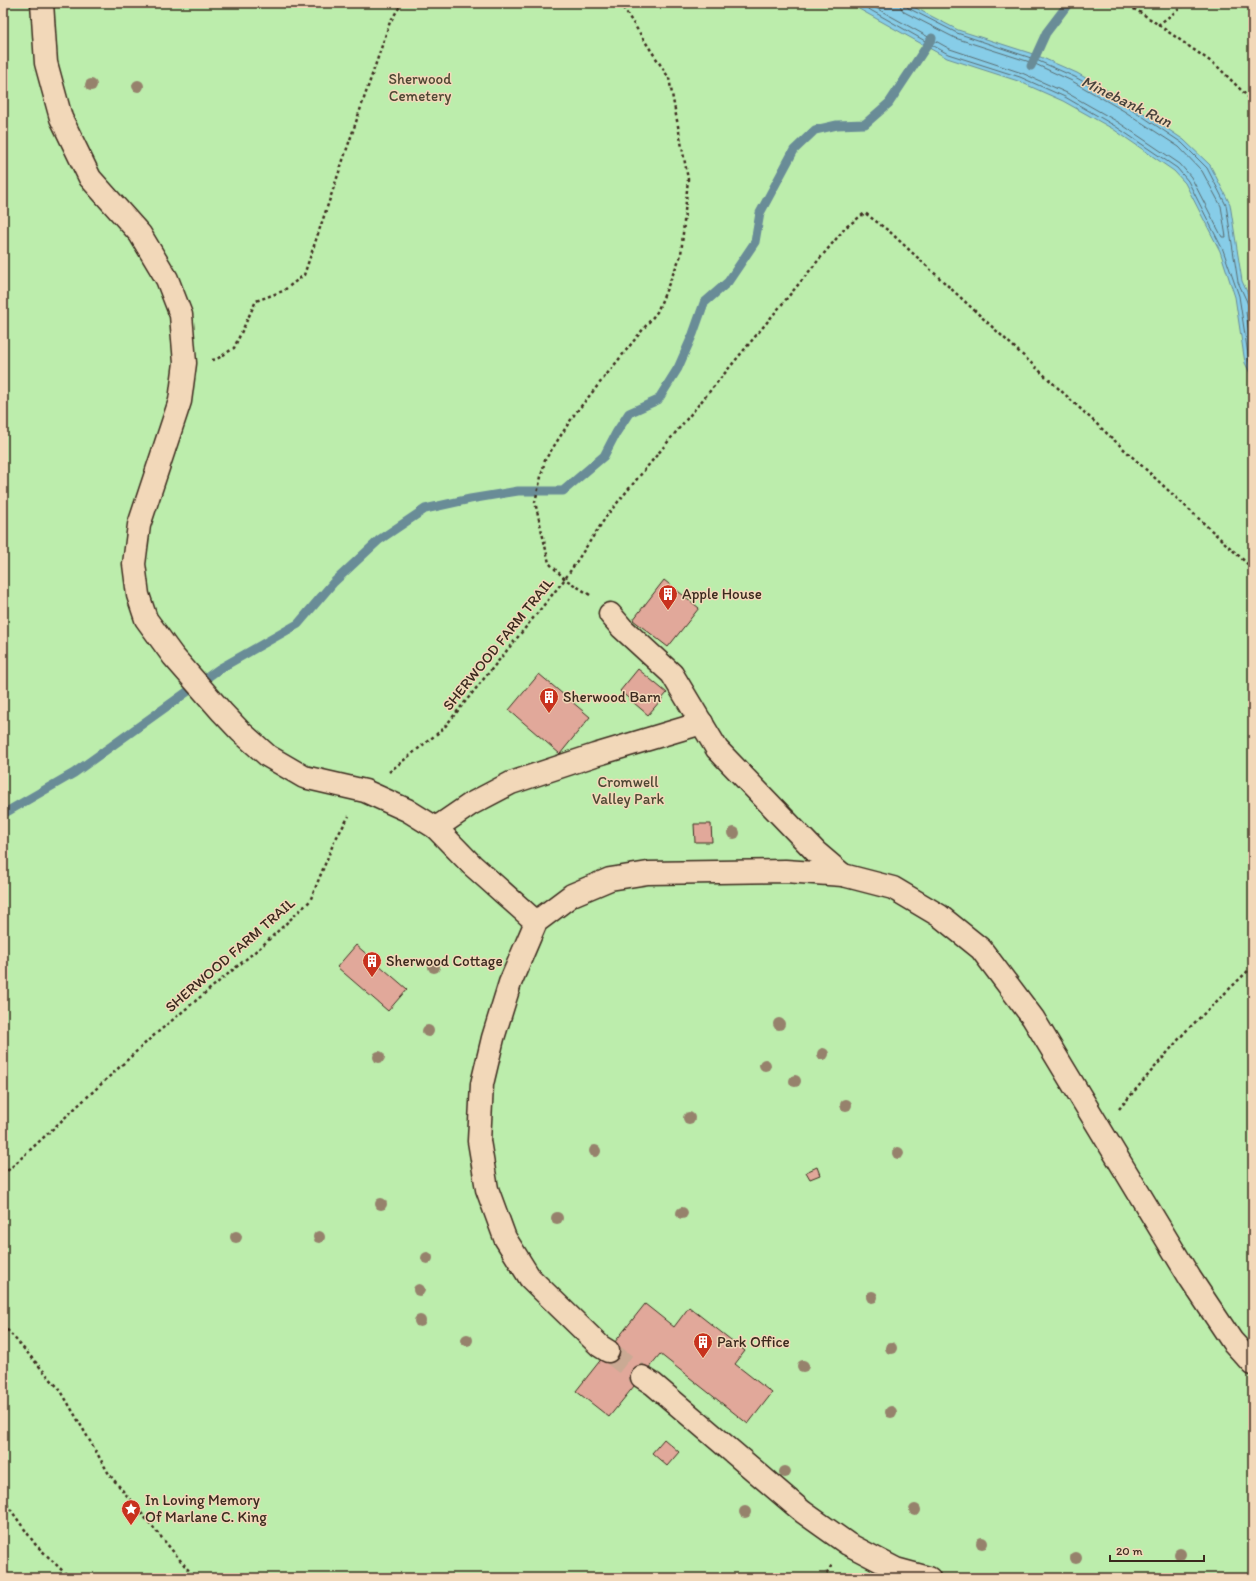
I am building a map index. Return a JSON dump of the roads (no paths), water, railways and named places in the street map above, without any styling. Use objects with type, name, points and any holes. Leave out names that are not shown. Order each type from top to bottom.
[{"type":"lane","points":[[42,3],[46,63],[61,118],[90,178],[140,234],[167,279],[181,315],[185,363],[180,401],[139,525],[134,564],[138,595],[146,619],[173,656],[222,712],[240,731],[268,756],[304,777],[364,791],[407,810],[436,828],[472,865],[536,922]]},
{"type":"lane","points":[[610,614],[622,628],[672,674],[717,749],[816,852],[843,875]]},
{"type":"lane","points":[[436,828],[470,804],[511,783],[595,755],[702,723]]},
{"type":"lane","points":[[608,1351],[600,1346],[530,1278],[505,1238],[487,1190],[479,1141],[482,1084],[493,1038],[510,984],[536,922],[572,895],[610,879],[648,873],[785,871],[843,875],[893,888],[940,916],[981,949],[1033,1018],[1190,1278],[1232,1341],[1253,1364]]},
{"type":"lane","points":[[642,1377],[653,1384],[804,1512],[848,1544],[896,1569],[929,1578]]},
{"type":"water","name":"Minebank Run","points":[[851,3],[906,3],[958,30],[1036,55],[1077,73],[1129,103],[1184,140],[1210,165],[1230,204],[1242,281],[1253,305],[1253,379],[1245,363],[1235,297],[1220,251],[1185,183],[1174,171],[1113,129],[1063,101],[1018,81],[947,58],[859,9]]},
{"type":"waterway","points":[[1031,66],[1046,33],[1068,4]]},
{"type":"waterway","points":[[3,814],[74,773],[219,669],[298,624],[333,583],[379,540],[425,509],[470,499],[518,491],[563,491],[604,456],[629,413],[658,400],[678,368],[693,334],[704,303],[728,282],[755,242],[760,213],[794,150],[815,130],[837,125],[865,124],[889,103],[932,38]]},
{"type":"tunnel","points":[[608,1351],[642,1377]]},
{"type":"place","name":"Apple House","points":[[668,611]]},
{"type":"place","name":"Sherwood Barn","points":[[549,714]]},
{"type":"place","name":"Sherwood Cottage","points":[[372,978]]},
{"type":"place","name":"Park Office","points":[[703,1359]]},
{"type":"place","name":"In Loving Memory Of Marlane C. King","points":[[131,1526]]},
{"type":"park label","name":"Sherwood Cemetery","points":[[420,88]]},
{"type":"park label","name":"Cromwell Valley Park","points":[[628,790]]}]
